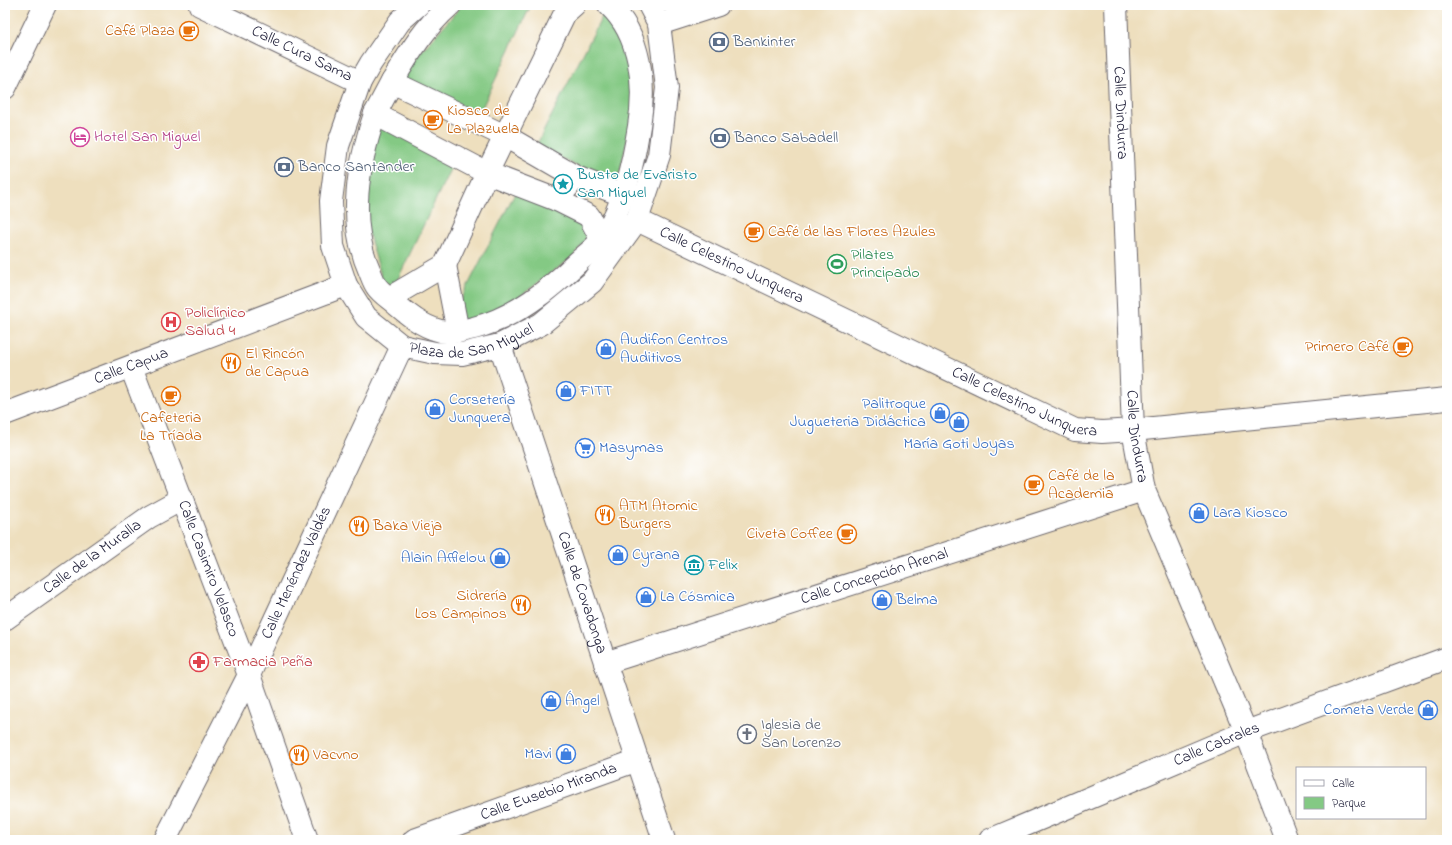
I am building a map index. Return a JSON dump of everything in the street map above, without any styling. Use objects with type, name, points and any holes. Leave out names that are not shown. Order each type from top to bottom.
[{"type":"street","points":[[5,88],[45,5]]},
{"type":"street","name":"Calle Cura Sama","points":[[200,5],[360,82]]},
{"type":"street","name":"Plaza de San Miguel","points":[[418,5],[400,21],[370,63],[360,82],[338,146],[331,201],[333,246],[346,285],[366,317],[402,346],[435,353],[462,354],[500,345],[541,324],[592,282],[637,220],[660,155],[667,88],[658,24],[648,5]]},
{"type":"street","points":[[450,5],[416,41],[392,82],[375,114],[362,163],[356,206],[360,241],[366,263],[383,293],[445,265],[487,173],[565,13],[574,5]]},
{"type":"street","points":[[458,332],[497,321],[537,298],[564,275],[601,239],[622,195],[632,167],[640,121],[642,87],[641,70],[632,41],[616,11],[609,5]]},
{"type":"street","points":[[658,24],[718,5]]},
{"type":"street","name":"Calle Dindurra","points":[[1116,5],[1133,430],[1144,490],[1246,732],[1287,840]]},
{"type":"street","points":[[392,82],[505,136],[576,177],[622,195]]},
{"type":"street","points":[[375,114],[487,173],[557,200],[589,216],[601,239]]},
{"type":"street","points":[[557,200],[576,177]]},
{"type":"street","name":"Calle Celestino Junquera","points":[[637,220],[1075,430],[1102,432],[1133,430],[1447,399]]},
{"type":"street","name":"Plaza de San Miguel","points":[[383,293],[409,316],[429,328],[446,332],[458,332],[445,265]]},
{"type":"street","name":"Calle Capua","points":[[5,414],[346,285]]},
{"type":"street","name":"Calle de Covadonga","points":[[500,345],[664,840]]},
{"type":"street","name":"Calle Menéndez Valdés","points":[[165,840],[249,675],[402,346]]},
{"type":"street","name":"Calle Casimiro Velasco","points":[[131,367],[249,675],[307,840]]},
{"type":"street","name":"Calle Concepción Arenal","points":[[605,663],[1144,490]]},
{"type":"street","name":"Calle de la Muralla","points":[[5,619],[149,517],[182,499]]},
{"type":"street","name":"Calle Cabrales","points":[[990,840],[1246,732],[1447,658]]},
{"type":"street","name":"Calle Eusebio Miranda","points":[[414,840],[638,760]]},
{"type":"green space","points":[[462,5],[531,5],[479,114],[402,78],[409,66]]},
{"type":"green space","points":[[608,5],[639,86],[618,181],[611,183],[536,146]]},
{"type":"green space","points":[[378,124],[455,159],[396,283],[391,286],[383,282],[364,218]]},
{"type":"green space","points":[[515,193],[588,222],[591,232],[573,257],[500,311],[460,321],[455,311]]},
{"type":"place","name":"Café Plaza","points":[[189,31]]},
{"type":"place","name":"Bankinter","points":[[719,42]]},
{"type":"place","name":"Kiosco de La Plazuela","points":[[433,120]]},
{"type":"place","name":"Hotel San Miguel","points":[[80,137]]},
{"type":"place","name":"Banco Sabadell","points":[[720,138]]},
{"type":"place","name":"Banco Santander","points":[[284,167]]},
{"type":"place","name":"Busto de Evaristo San Miguel","points":[[563,184]]},
{"type":"place","name":"Café de las Flores Azules","points":[[754,232]]},
{"type":"place","name":"Pilates Principado","points":[[837,264]]},
{"type":"place","name":"Policlínico Salud 4","points":[[171,322]]},
{"type":"place","name":"Primero Café","points":[[1403,347]]},
{"type":"place","name":"Audifon Centros Auditivos","points":[[606,349]]},
{"type":"place","name":"El Rincón de Capua","points":[[231,363]]},
{"type":"place","name":"FITT","points":[[566,391]]},
{"type":"place","name":"Cafeteria La Tríada","points":[[171,396]]},
{"type":"place","name":"Corsetería Junquera","points":[[435,409]]},
{"type":"place","name":"Palitroque Jugueteria Didáctica","points":[[940,413]]},
{"type":"place","name":"María Goti Joyas","points":[[959,422]]},
{"type":"place","name":"Masymas","points":[[585,448]]},
{"type":"place","name":"Café de la Academia","points":[[1034,485]]},
{"type":"place","name":"Lara Kiosco","points":[[1199,513]]},
{"type":"place","name":"ATM Atomic Burgers","points":[[605,515]]},
{"type":"place","name":"Baka Vieja","points":[[359,526]]},
{"type":"place","name":"Civeta Coffee","points":[[847,534]]},
{"type":"place","name":"Cyrana","points":[[618,555]]},
{"type":"place","name":"Alain Afflelou","points":[[500,558]]},
{"type":"place","name":"Felix","points":[[694,565]]},
{"type":"place","name":"La Cósmica","points":[[646,597]]},
{"type":"place","name":"Belma","points":[[882,600]]},
{"type":"place","name":"Sidrería Los Campinos","points":[[521,605]]},
{"type":"place","name":"Farmacia Peña","points":[[199,662]]},
{"type":"place","name":"Ángel","points":[[551,701]]},
{"type":"place","name":"Cometa Verde","points":[[1428,710]]},
{"type":"place","name":"Iglesia de San Lorenzo","points":[[747,734]]},
{"type":"place","name":"Mavi","points":[[566,754]]},
{"type":"place","name":"Vacvno","points":[[299,755]]}]
